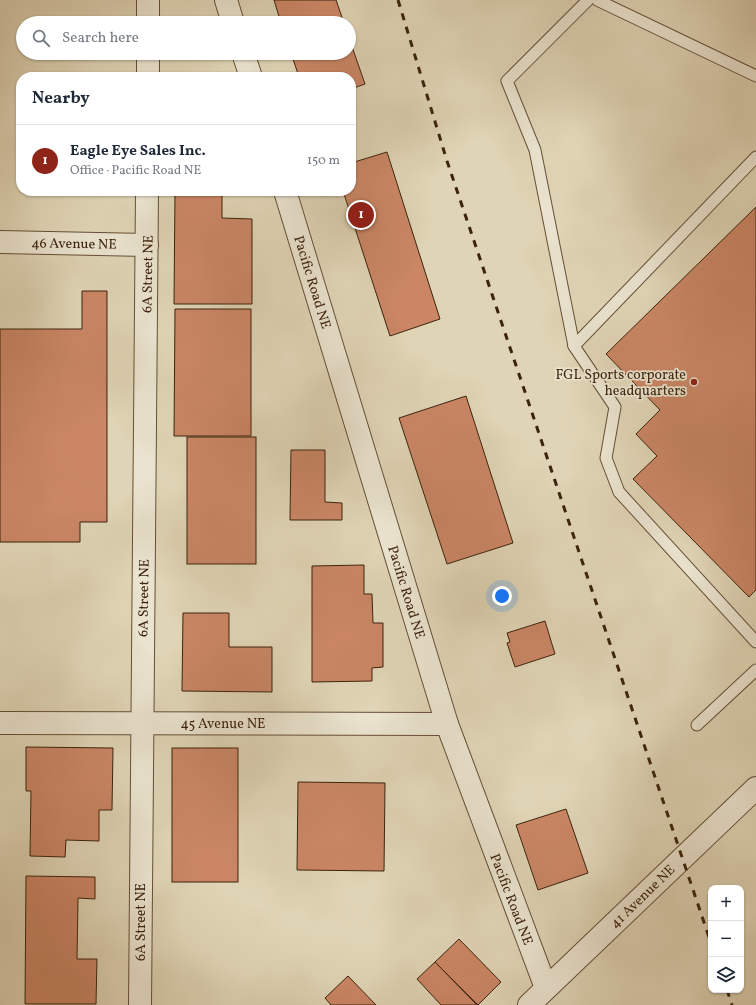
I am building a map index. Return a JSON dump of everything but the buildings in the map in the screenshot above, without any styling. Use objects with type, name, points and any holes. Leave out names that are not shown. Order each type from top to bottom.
[{"type":"street","points":[[148,0],[148,16]]},
{"type":"street","points":[[226,0],[231,16]]},
{"type":"street","points":[[148,60],[148,72]]},
{"type":"street","points":[[245,60],[249,72]]},
{"type":"street","name":"6A Street NE","points":[[140,1005],[147,196]]},
{"type":"street","name":"Pacific Road NE","points":[[287,196],[447,724],[546,988]]},
{"type":"street","name":"46 Avenue NE","points":[[0,242],[147,245]]},
{"type":"street","name":"45 Avenue NE","points":[[0,723],[142,722],[447,724]]},
{"type":"street","name":"41 Avenue NE","points":[[529,1005],[756,788]]},
{"type":"lane","points":[[588,0],[507,81],[535,150],[574,346],[615,407],[606,458],[619,492],[756,642]]},
{"type":"lane","points":[[597,0],[756,76]]},
{"type":"lane","points":[[574,346],[756,158]]},
{"type":"lane","points":[[697,725],[756,670]]},
{"type":"railway","points":[[398,0],[447,161],[708,934]]},
{"type":"railway","points":[[728,993],[732,1005]]},
{"type":"place","name":"Eagle Eye Sales Inc.","points":[[361,215]]},
{"type":"place","name":"FGL Sports corporate headquarters","points":[[694,382]]}]
